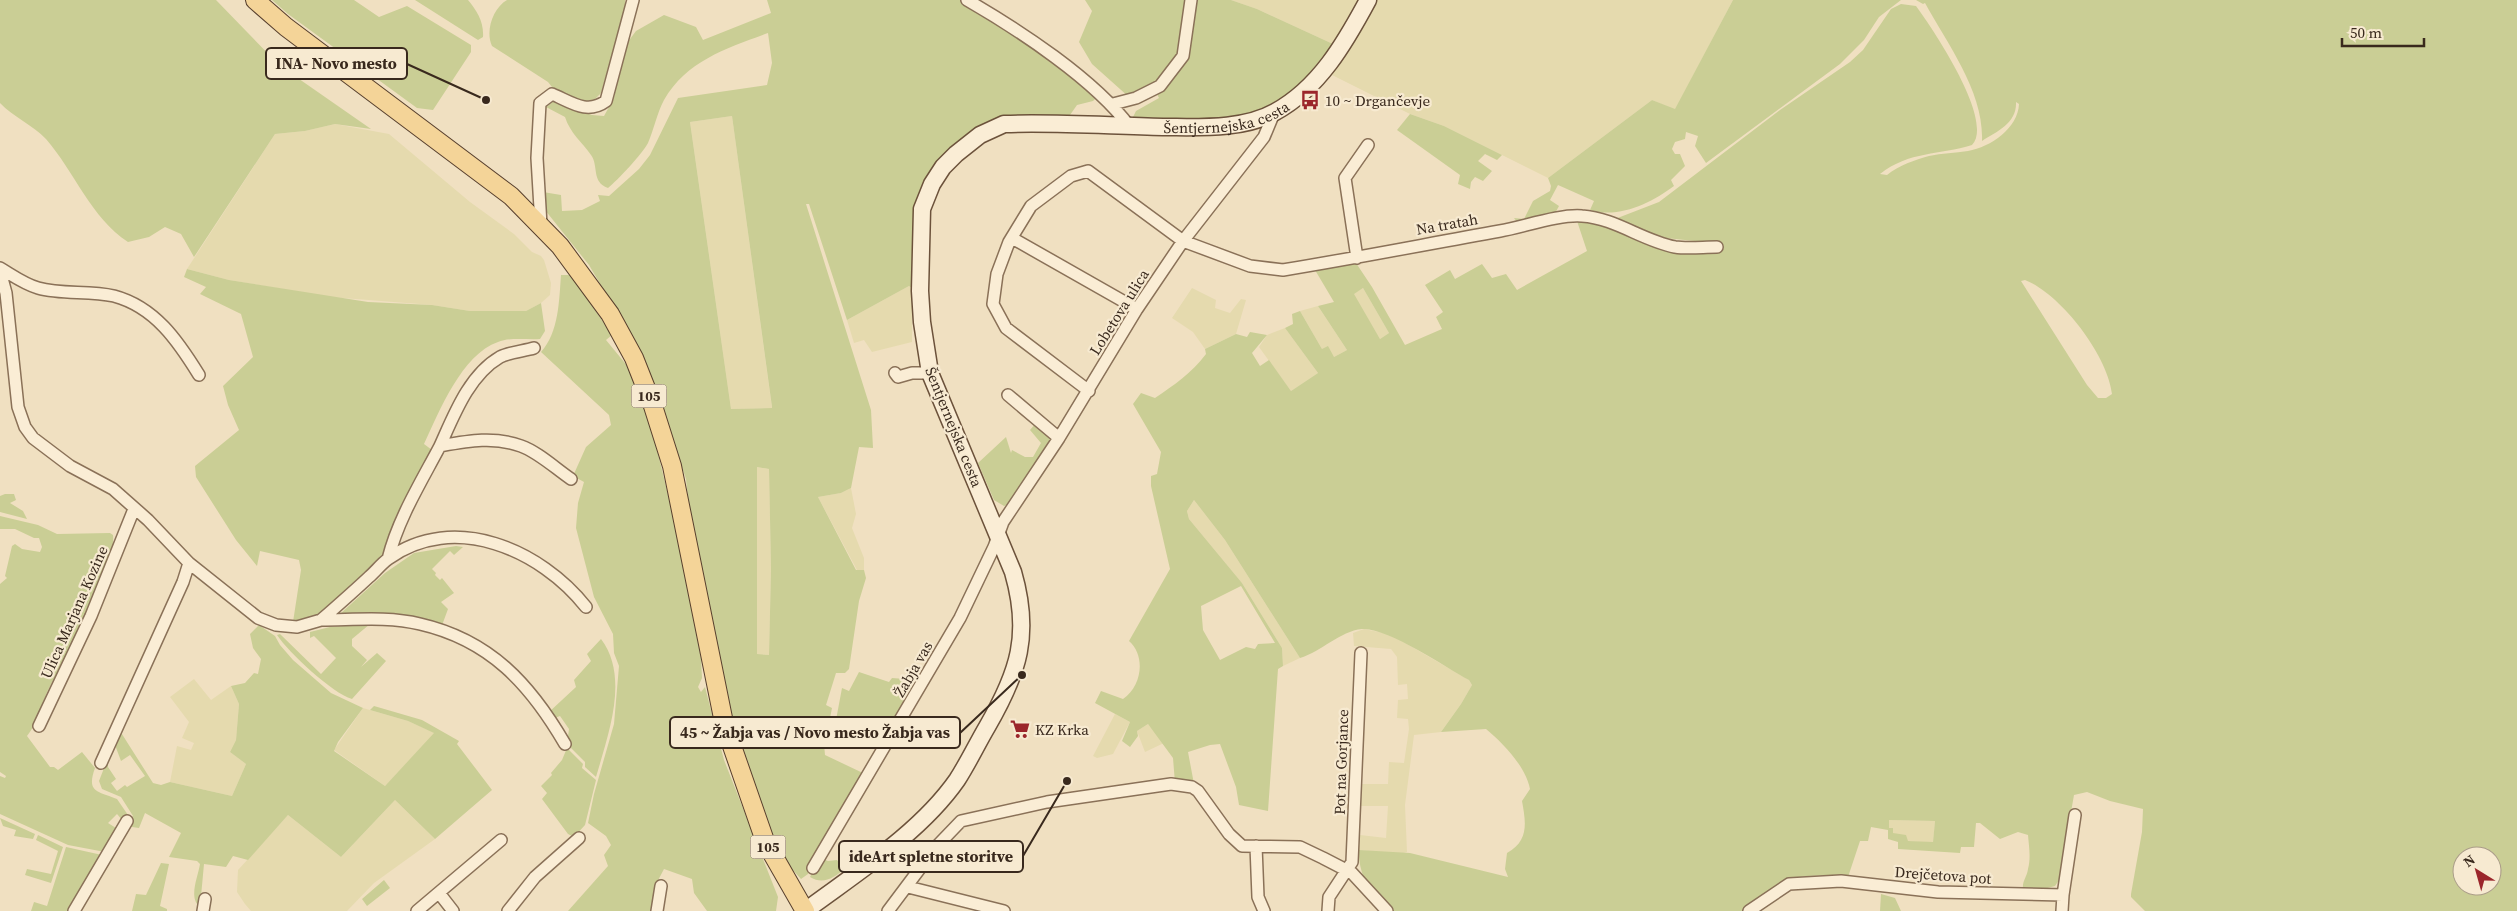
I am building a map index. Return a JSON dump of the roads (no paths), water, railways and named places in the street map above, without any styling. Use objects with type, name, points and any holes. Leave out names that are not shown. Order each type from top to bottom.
[{"type":"main road","name":"105","points":[[255,0],[286,27],[511,196],[560,246],[610,314],[634,358],[654,406],[672,466],[724,723],[765,841],[805,911]]},
{"type":"main road","name":"Šentjernejska cesta","points":[[805,911],[883,852],[932,808],[956,780],[1000,703],[1020,652],[1022,626],[1020,596],[998,533],[930,373],[921,312],[921,218],[922,209],[932,184],[943,167],[980,135],[1004,124],[1208,126],[1256,120],[1274,113],[1298,96],[1319,76],[1352,30],[1368,0]]},
{"type":"street","points":[[541,225],[537,158],[540,103],[544,98],[552,94],[587,108],[597,108],[606,101],[633,0]]},
{"type":"street","points":[[967,0],[1064,65],[1113,104],[1130,126]]},
{"type":"street","points":[[1113,104],[1136,98],[1160,86],[1182,56],[1191,0]]},
{"type":"street","name":"Lobetova ulica","points":[[998,533],[1003,522],[1089,391],[1137,309],[1183,241],[1264,137],[1274,113]]},
{"type":"street","points":[[1357,258],[1345,178],[1368,145]]},
{"type":"street","name":"Na tratah","points":[[1012,238],[1031,206],[1071,176],[1088,171],[1183,241],[1250,266],[1278,270],[1357,258],[1390,249],[1499,231],[1568,216],[1582,216],[1605,220],[1676,247],[1717,247]]},
{"type":"street","points":[[1089,391],[1006,328],[993,304],[997,274],[1012,238],[1137,309]]},
{"type":"street","points":[[0,270],[37,287],[93,293],[133,303],[152,315],[171,333],[185,351],[199,375]]},
{"type":"street","points":[[0,270],[6,293],[18,407],[25,427],[43,448],[113,489],[189,563],[258,618],[276,625],[297,627],[321,620],[412,622],[460,637],[490,655],[516,675],[536,699],[565,744]]},
{"type":"street","points":[[388,559],[392,544],[459,403],[480,375],[501,357],[534,348]]},
{"type":"street","points":[[895,373],[898,377],[912,373],[930,373]]},
{"type":"street","points":[[1008,395],[1059,438]]},
{"type":"street","points":[[440,446],[471,440],[496,440],[523,446],[570,479]]},
{"type":"street","name":"Ulica Marjana Kozine","points":[[39,726],[92,616],[134,508]]},
{"type":"street","name":"Žabja vas","points":[[813,868],[960,618],[994,546],[998,533]]},
{"type":"street","points":[[321,620],[388,559],[427,540],[455,536],[482,539],[509,548],[529,559],[576,594],[586,607]]},
{"type":"street","points":[[101,763],[183,582],[189,563]]},
{"type":"street","name":"Pot na Gorjance","points":[[1347,871],[1352,862],[1361,653]]},
{"type":"street","points":[[888,911],[908,887],[936,847],[961,821],[1047,802],[1171,784],[1192,787],[1198,791],[1229,834],[1242,846],[1300,847],[1347,871],[1358,879],[1386,911]]},
{"type":"street","points":[[2062,911],[2075,815]]},
{"type":"street","points":[[74,911],[124,826],[112,822]]},
{"type":"street","points":[[508,911],[535,876],[579,838]]},
{"type":"street","points":[[417,911],[501,840]]},
{"type":"street","points":[[1256,846],[1258,896],[1264,911]]},
{"type":"street","points":[[1328,911],[1328,897],[1347,871]]},
{"type":"street","name":"Drejčetova pot","points":[[1749,911],[1789,884],[1841,881],[1938,892],[2063,895]]},
{"type":"street","points":[[658,911],[660,886]]},
{"type":"street","points":[[908,887],[1004,911]]},
{"type":"street","points":[[439,893],[453,911]]},
{"type":"street","points":[[203,911],[205,898]]},
{"type":"place","name":"INA- Novo mesto","points":[[486,100]]},
{"type":"place","name":"10 ~ Drgančevje","points":[[1310,100]]},
{"type":"place","name":"45 ~ Žabja vas / Novo mesto Žabja vas","points":[[1022,675]]},
{"type":"place","name":"KZ Krka","points":[[1020,729]]},
{"type":"place","name":"ideArt spletne storitve","points":[[1067,781]]}]
